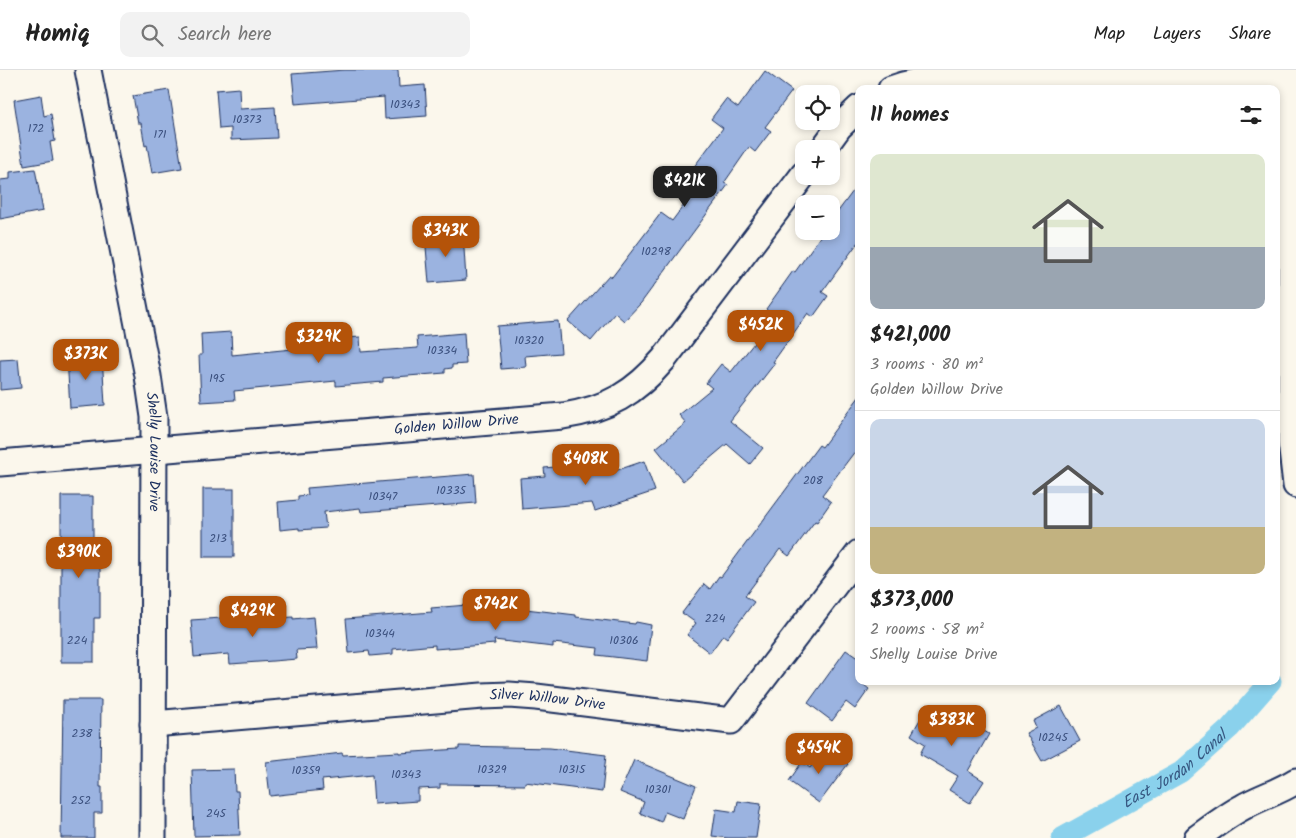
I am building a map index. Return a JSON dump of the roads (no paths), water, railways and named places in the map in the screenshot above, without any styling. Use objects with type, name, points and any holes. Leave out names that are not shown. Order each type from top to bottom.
[{"type":"street","name":"Shelly Louise Drive","points":[[88,70],[148,376],[154,417],[153,838]]},
{"type":"street","points":[[902,85],[927,79],[947,78],[1026,83],[1291,73],[1291,442],[1296,485]]},
{"type":"street","points":[[830,140],[839,127],[855,112]]},
{"type":"street","name":"Golden Willow Drive","points":[[0,463],[563,416],[601,407],[628,393],[651,374],[796,185]]},
{"type":"street","name":"Silver Willow Drive","points":[[153,724],[509,695],[731,721],[855,558]]},
{"type":"street","points":[[1197,838],[1242,807],[1290,784]]},
{"type":"waterway","name":"East Jordan Canal","points":[[1062,838],[1181,772],[1230,728],[1268,685]]}]
